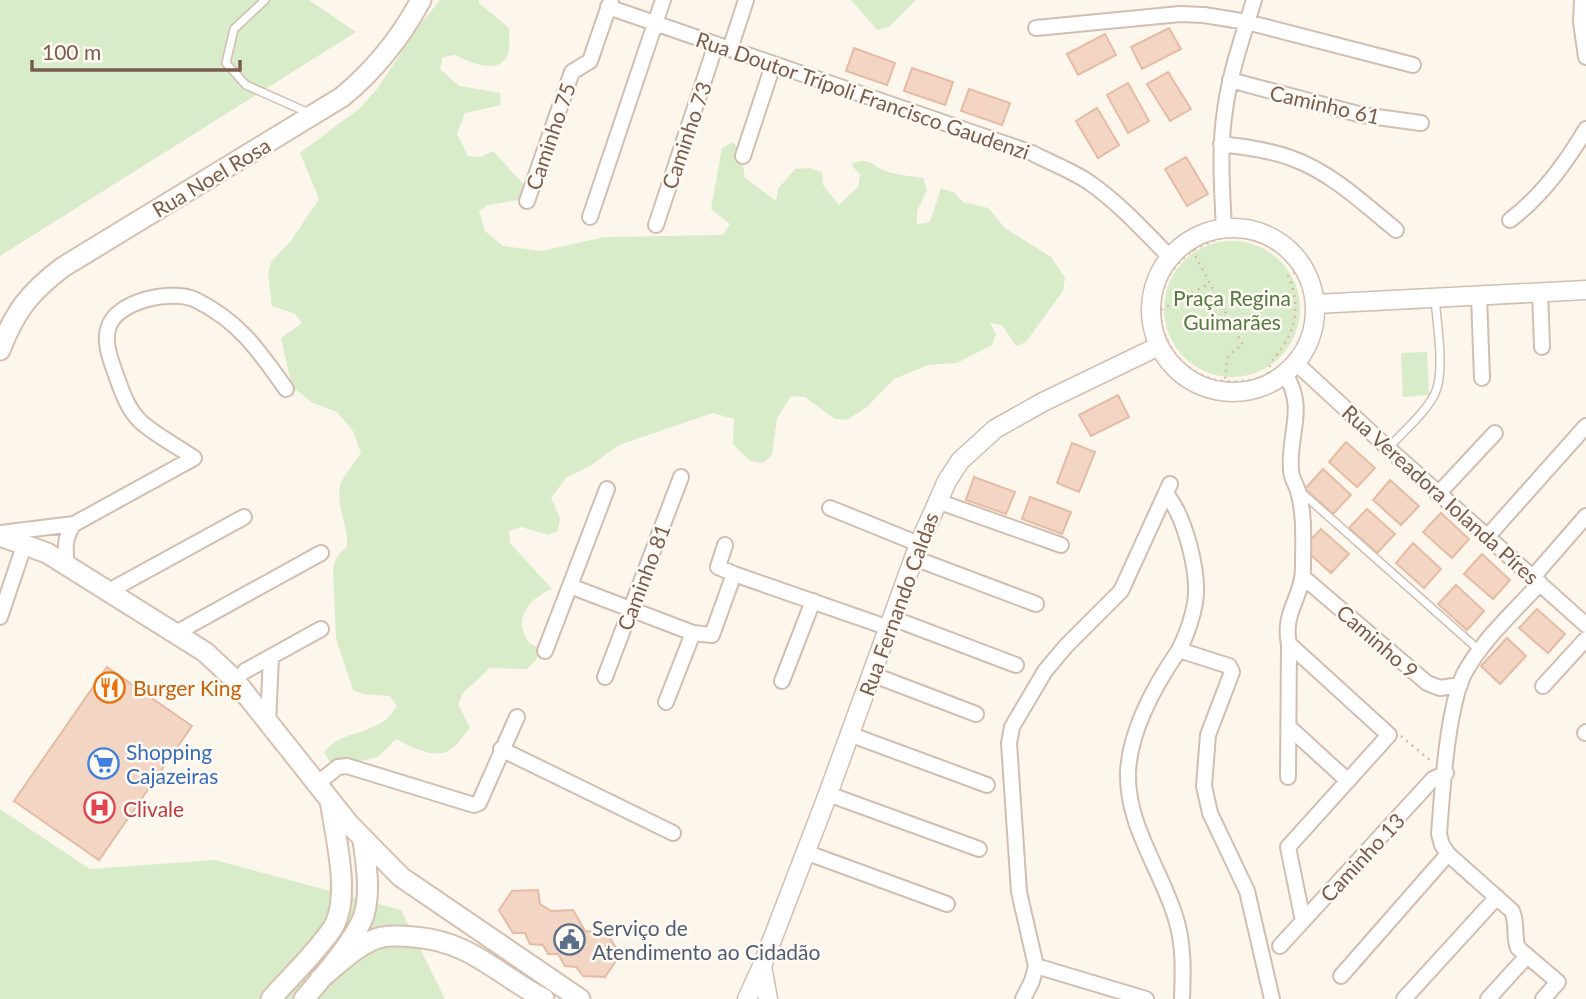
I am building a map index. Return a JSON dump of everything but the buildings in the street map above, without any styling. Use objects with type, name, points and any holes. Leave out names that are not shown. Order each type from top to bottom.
[{"type":"main road","name":"Rua Noel Rosa","points":[[0,350],[17,312],[44,281],[342,97],[381,61],[421,0]]},
{"type":"main road","points":[[0,534],[47,553],[205,652],[224,669],[363,839],[401,877],[580,999]]},
{"type":"main road","points":[[271,999],[333,928],[340,909],[342,880],[330,799]]},
{"type":"main road","points":[[304,999],[363,917],[368,895],[363,839]]},
{"type":"main road","points":[[320,979],[358,949],[381,937],[438,939],[468,951],[544,999]]},
{"type":"street","points":[[590,217],[663,0]]},
{"type":"street","name":"Caminho 73","points":[[656,225],[723,47],[746,0]]},
{"type":"street","points":[[1215,233],[1221,144],[1230,80],[1254,0]]},
{"type":"street","points":[[1582,0],[1581,22],[1586,57]]},
{"type":"street","name":"Rua Doutor Trípoli Francisco Gaudenzi","points":[[610,3],[655,23],[773,65],[1032,153],[1088,182],[1104,194],[1170,257]]},
{"type":"street","name":"Caminho 75","points":[[527,201],[572,72],[590,61],[610,3]]},
{"type":"street","points":[[1036,28],[1180,14],[1247,22],[1412,65]]},
{"type":"street","points":[[743,156],[773,65]]},
{"type":"street","name":"Caminho 61","points":[[1230,80],[1362,116],[1421,123]]},
{"type":"street","points":[[1510,220],[1542,192],[1586,129]]},
{"type":"street","points":[[1221,144],[1270,152],[1293,159],[1339,184],[1396,230]]},
{"type":"street","points":[[1245,229],[1265,234],[1283,244],[1305,269],[1315,304],[1311,335],[1290,368],[1267,385],[1246,391],[1225,392],[1205,387],[1186,377],[1170,363],[1159,346],[1150,317],[1150,302],[1157,278],[1170,257],[1194,237],[1215,233],[1245,229]]},
{"type":"street","points":[[1315,304],[1586,290]]},
{"type":"street","points":[[1540,292],[1542,347]]},
{"type":"street","points":[[0,534],[74,524],[194,458],[140,421],[125,400],[108,352],[107,330],[112,320],[135,302],[176,295],[194,299],[235,325],[251,341],[286,389]]},
{"type":"street","points":[[1479,296],[1482,378]]},
{"type":"street","name":"Rua Fernando Caldas","points":[[747,999],[806,852],[936,501],[960,461],[995,429],[1031,408],[1159,346]]},
{"type":"street","points":[[1289,778],[1287,634],[1289,615],[1303,577],[1302,517],[1298,489],[1291,471],[1296,398],[1290,368]]},
{"type":"street","name":"Rua Vereadora Iolanda Píres","points":[[1290,368],[1388,448],[1487,537],[1584,618]]},
{"type":"street","points":[[1487,537],[1586,426]]},
{"type":"street","points":[[1438,494],[1495,433]]},
{"type":"street","name":"Caminho 81","points":[[605,677],[681,477]]},
{"type":"street","points":[[545,652],[607,489]]},
{"type":"street","points":[[1023,999],[1036,966],[1019,892],[1009,743],[1012,727],[1045,671],[1121,591],[1168,489],[1181,517],[1196,588],[1192,615],[1179,650],[1163,674],[1139,724],[1128,773],[1131,797],[1147,849],[1177,921],[1182,944],[1182,999]]},
{"type":"street","points":[[936,501],[1061,545]]},
{"type":"street","points":[[830,508],[917,551],[1036,604]]},
{"type":"street","points":[[1543,999],[1558,982],[1518,948],[1517,927],[1512,911],[1448,853],[1439,834],[1450,735],[1460,685],[1479,650],[1586,516]]},
{"type":"street","points":[[109,592],[244,517]]},
{"type":"street","points":[[67,566],[66,539],[74,524]]},
{"type":"street","points":[[0,617],[25,543]]},
{"type":"street","points":[[725,545],[718,567],[734,574],[1016,665]]},
{"type":"street","points":[[176,633],[321,553]]},
{"type":"street","points":[[570,586],[692,633],[712,635],[734,574]]},
{"type":"street","name":"Caminho 9","points":[[1303,577],[1427,683],[1436,688],[1460,685]]},
{"type":"street","points":[[782,681],[813,601]]},
{"type":"street","points":[[245,671],[321,629]]},
{"type":"street","points":[[666,702],[692,633]]},
{"type":"street","points":[[1543,686],[1586,639]]},
{"type":"street","points":[[1289,644],[1389,735],[1288,847],[1303,921]]},
{"type":"street","points":[[1179,650],[1222,663],[1229,666],[1232,672],[1208,735],[1204,786],[1210,813],[1247,891],[1272,999]]},
{"type":"street","points":[[268,722],[271,657]]},
{"type":"street","points":[[871,674],[976,713]]},
{"type":"street","points":[[318,783],[338,767],[347,766],[474,806],[479,803],[517,717]]},
{"type":"street","points":[[1290,728],[1348,781]]},
{"type":"street","points":[[849,734],[987,785]]},
{"type":"street","points":[[501,749],[673,833]]},
{"type":"street","name":"Caminho 13","points":[[1280,946],[1433,779],[1446,773]]},
{"type":"street","points":[[828,794],[979,849]]},
{"type":"street","points":[[806,852],[947,904]]},
{"type":"street","points":[[1341,976],[1448,853]]},
{"type":"street","points":[[1404,999],[1497,897]]},
{"type":"street","points":[[1488,999],[1527,956]]},
{"type":"street","points":[[762,966],[768,999]]},
{"type":"street","points":[[1036,966],[1146,999]]},
{"type":"lane","points":[[265,0],[234,29],[226,63],[246,85],[313,115]]},
{"type":"lane","points":[[1388,448],[1419,414],[1438,387],[1435,299]]},
{"type":"lane","points":[[1298,489],[1479,650]]},
{"type":"path","points":[[1215,233],[1250,238],[1266,244],[1281,254],[1296,272],[1288,276],[1296,303],[1289,339],[1269,361],[1268,374],[1253,380],[1225,382],[1201,375],[1186,366],[1174,353],[1166,338],[1161,310],[1164,286],[1172,270],[1192,250],[1215,233]]},
{"type":"path","points":[[1192,250],[1243,345],[1229,352],[1225,382]]},
{"type":"path","points":[[1161,310],[1210,284]]},
{"type":"path","points":[[1389,735],[1399,734],[1446,773]]},
{"type":"green space","points":[[0,0],[309,0],[356,32],[0,256]]},
{"type":"green space","points":[[440,0],[479,0],[479,3],[509,28],[509,51],[500,64],[485,66],[455,55],[443,57],[440,69],[459,86],[500,93],[501,105],[465,113],[457,134],[468,156],[481,157],[493,151],[525,186],[525,199],[488,205],[479,211],[485,231],[503,246],[542,251],[604,237],[723,235],[730,224],[711,209],[722,148],[733,142],[741,152],[745,178],[776,201],[778,189],[795,169],[809,168],[822,172],[823,185],[839,205],[858,187],[860,175],[851,164],[867,161],[888,172],[923,178],[927,190],[917,211],[917,224],[930,222],[941,188],[955,193],[963,202],[988,208],[1005,228],[1051,257],[1065,278],[1063,291],[1026,342],[1016,346],[1002,325],[990,323],[996,334],[992,345],[957,363],[928,365],[894,379],[867,407],[847,420],[835,419],[805,397],[791,396],[777,418],[772,455],[763,463],[750,461],[733,444],[734,419],[713,413],[619,445],[590,466],[567,477],[551,498],[560,518],[558,531],[548,535],[521,527],[509,531],[510,543],[552,589],[532,601],[523,616],[522,627],[529,643],[541,649],[536,660],[527,669],[490,668],[463,693],[458,704],[470,728],[449,751],[425,752],[396,739],[378,757],[342,765],[330,762],[324,752],[341,739],[381,723],[397,706],[390,696],[364,694],[353,690],[336,639],[333,567],[338,555],[347,547],[339,493],[346,473],[361,453],[353,431],[337,412],[313,403],[292,387],[281,338],[302,323],[295,314],[272,306],[268,274],[271,262],[290,242],[319,199],[300,153],[360,108],[377,89],[419,26]]},
{"type":"green space","points":[[851,0],[916,0],[889,27],[877,30]]},
{"type":"green space","name":"Praça Regina Guimarães","points":[[1232,241],[1258,246],[1280,261],[1295,283],[1300,309],[1295,335],[1280,357],[1258,372],[1232,377],[1206,372],[1184,357],[1169,335],[1164,309],[1169,283],[1184,261],[1206,246]]},
{"type":"green space","points":[[1427,352],[1429,395],[1403,397],[1401,353]]},
{"type":"green space","points":[[0,809],[90,869],[215,860],[401,910],[445,999],[0,999]]},
{"type":"place","name":"Burger King","points":[[110,687]]},
{"type":"place","name":"Shopping Cajazeiras","points":[[103,763]]},
{"type":"place","name":"Clivale","points":[[100,808]]},
{"type":"place","name":"Serviço de Atendimento ao Cidadão","points":[[569,939]]}]
